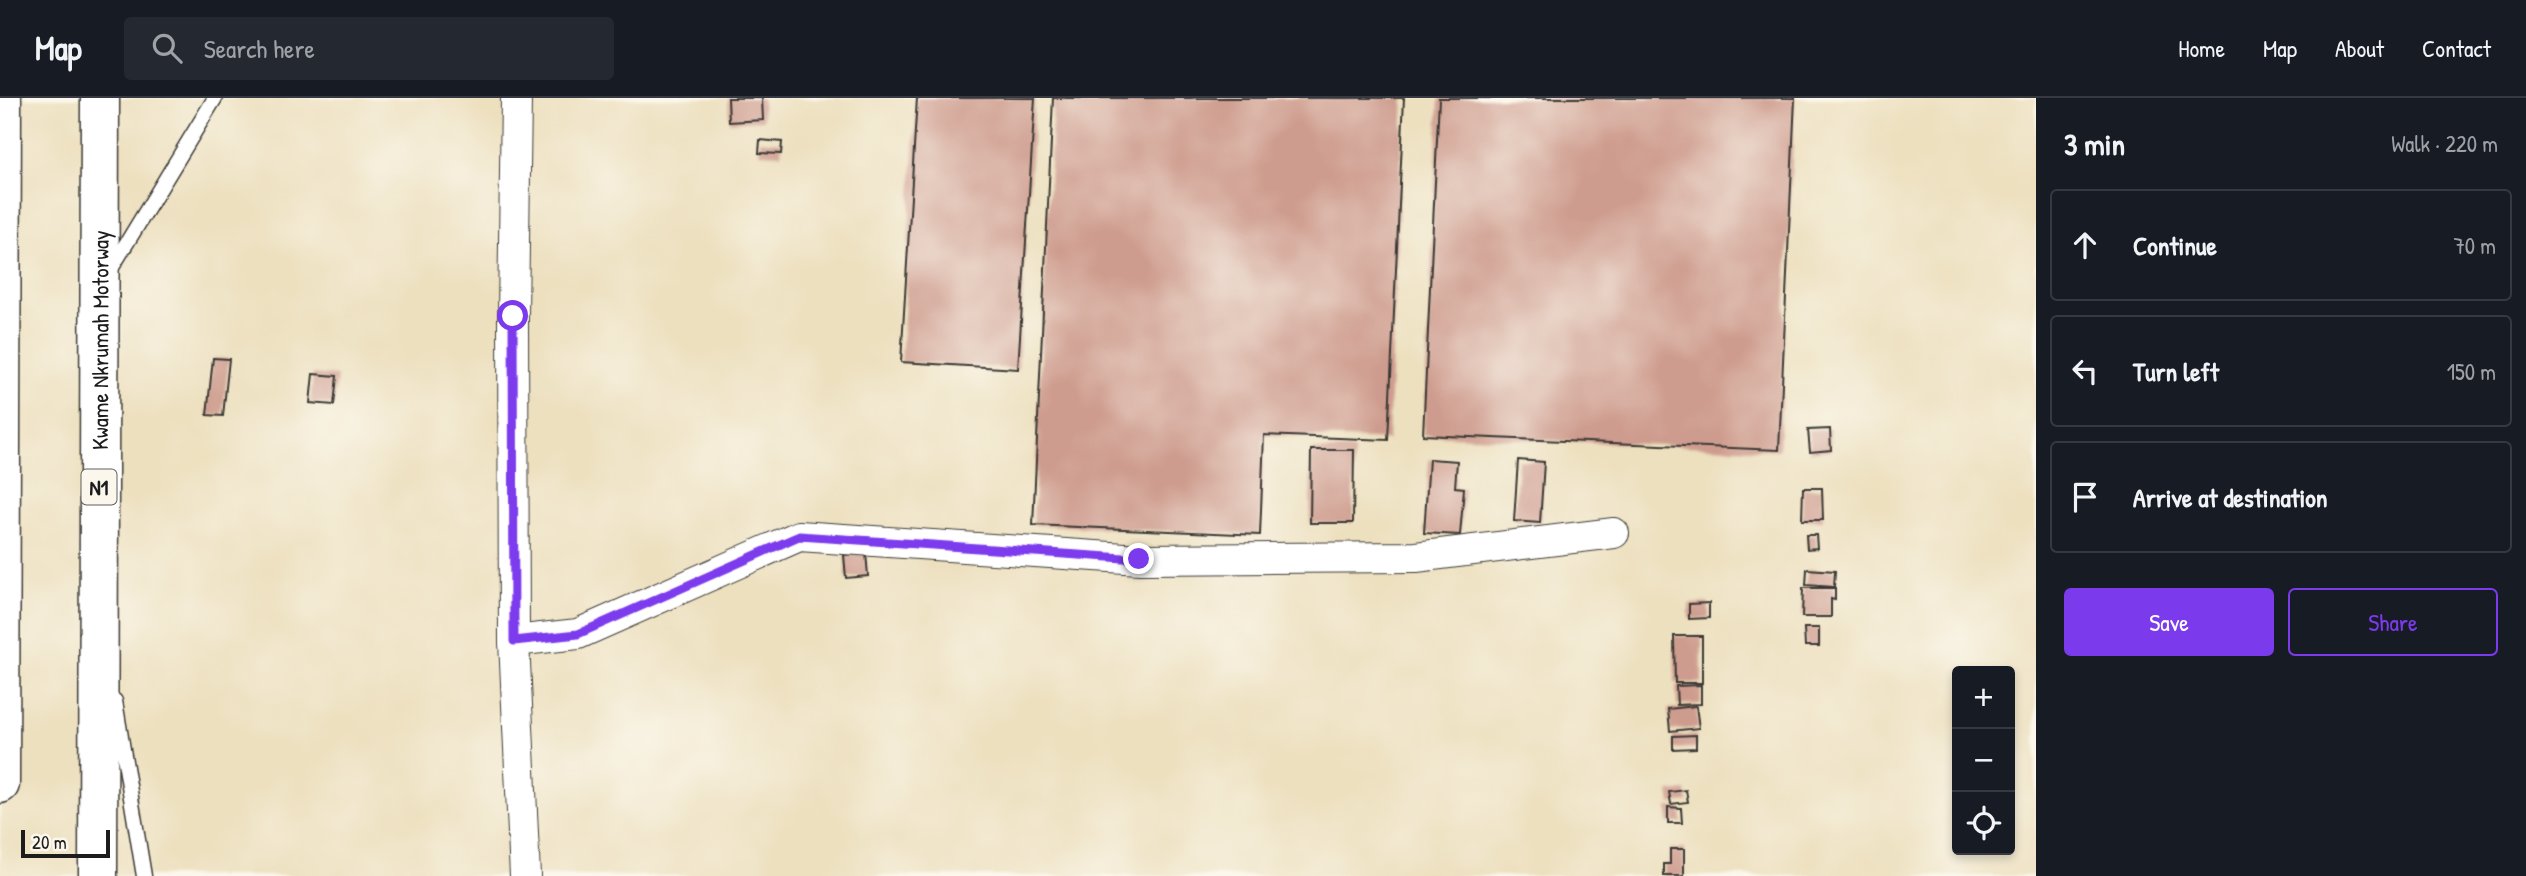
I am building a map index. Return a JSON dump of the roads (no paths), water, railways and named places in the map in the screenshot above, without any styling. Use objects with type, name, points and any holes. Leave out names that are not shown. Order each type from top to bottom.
[{"type":"highway","points":[[0,784],[2,98]]},
{"type":"highway","name":"Kwame Nkrumah Motorway","points":[[98,876],[100,98]]},
{"type":"street","points":[[516,98],[513,316],[514,641],[525,876]]},
{"type":"street","points":[[514,641],[578,634],[799,536],[1153,559],[1416,557],[1614,533]]},
{"type":"lane","points":[[99,288],[215,98]]},
{"type":"lane","points":[[99,604],[144,876]]}]
